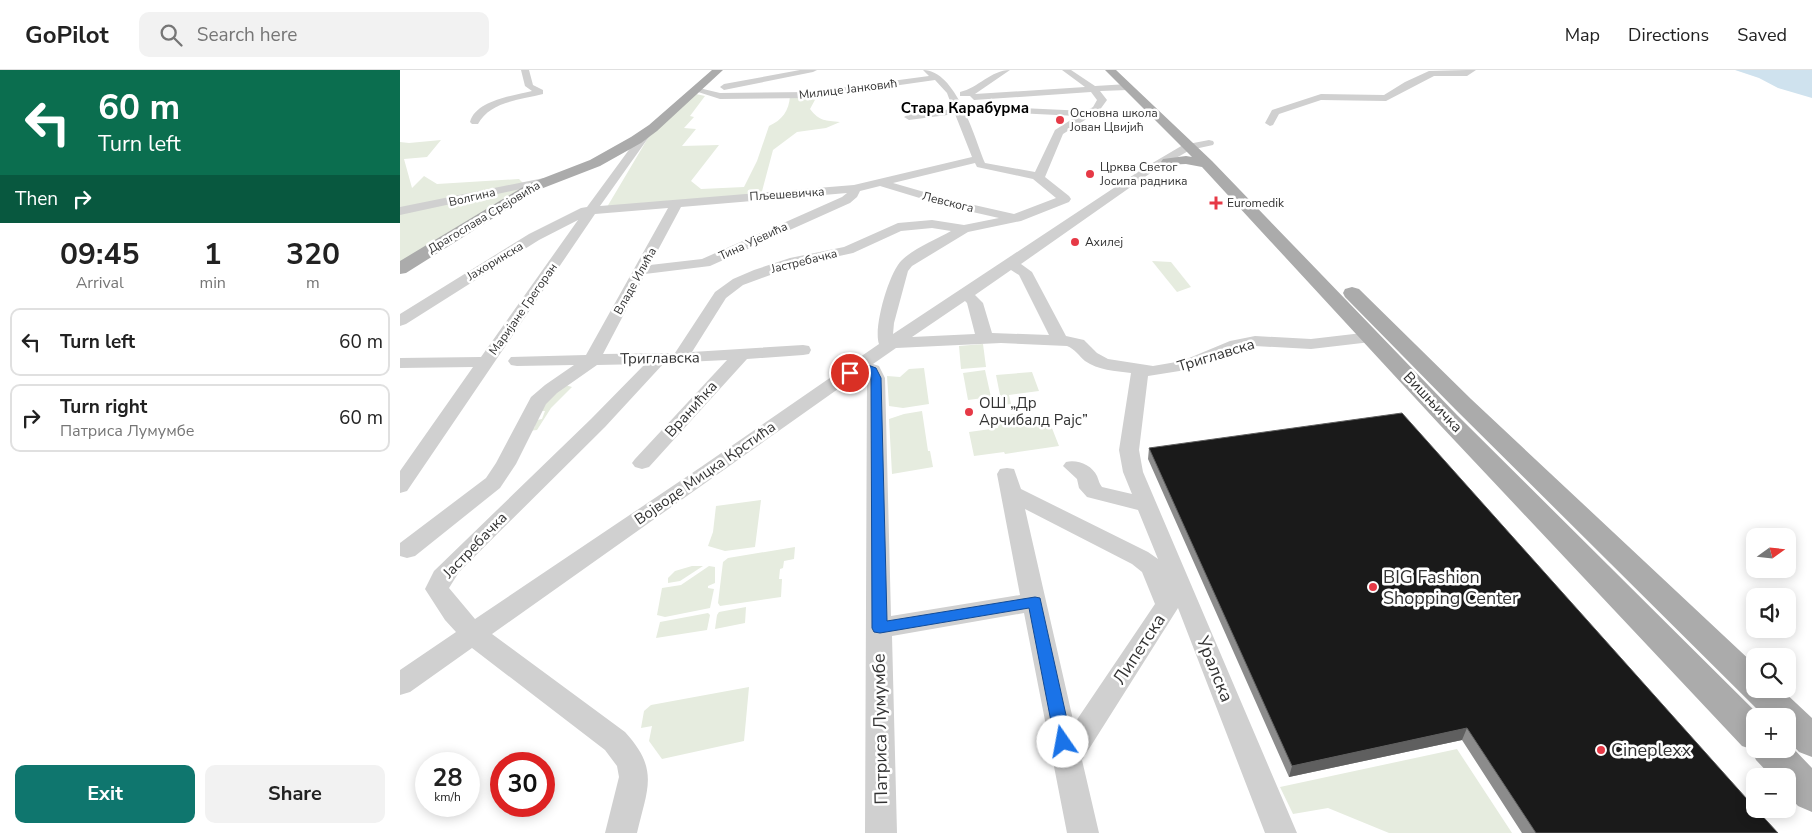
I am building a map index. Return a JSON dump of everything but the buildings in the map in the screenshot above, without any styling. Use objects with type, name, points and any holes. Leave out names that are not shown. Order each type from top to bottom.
[{"type":"main road","name":"Драгослава Срејовића","points":[[400,269],[523,192],[544,181],[598,161],[646,134],[697,91],[718,70]]},
{"type":"main road","name":"Вишњичка","points":[[1110,70],[1130,78],[1198,147],[1218,160],[1402,344],[1746,677]]},
{"type":"main road","name":"Вишњичка","points":[[1197,131],[1198,147]]},
{"type":"main road","name":"Вишњичка","points":[[1218,160],[1232,189],[1371,337],[1746,725]]},
{"type":"main road","points":[[1168,162],[1218,160]]},
{"type":"main road","points":[[1767,698],[1778,708]]},
{"type":"main road","points":[[1796,726],[1812,741]]},
{"type":"main road","points":[[1778,758],[1812,794]]},
{"type":"street","points":[[475,122],[476,118],[490,105],[540,92],[529,87],[525,70]]},
{"type":"street","points":[[697,91],[797,71],[813,70]]},
{"type":"street","points":[[890,344],[885,340],[886,323],[900,271],[908,264],[964,230],[1016,218],[1064,200],[1039,177],[983,166],[978,159],[974,145],[952,95],[944,83],[927,70]]},
{"type":"street","points":[[972,96],[1006,70]]},
{"type":"street","points":[[1039,177],[1059,132],[1096,109],[1102,100],[1093,89],[1066,70]]},
{"type":"street","points":[[1270,123],[1275,112],[1309,99],[1333,96],[1386,98],[1408,84],[1431,73],[1467,74],[1472,70]]},
{"type":"street","points":[[797,71],[832,92]]},
{"type":"street","name":"Милице Јанковић","points":[[697,91],[716,95],[803,95],[937,77]]},
{"type":"street","points":[[876,78],[884,84]]},
{"type":"street","points":[[952,95],[972,96],[1093,89],[1130,78]]},
{"type":"street","points":[[972,96],[979,108]]},
{"type":"street","points":[[909,117],[979,108],[1087,114]]},
{"type":"street","name":"Маријане Грегоран","points":[[400,486],[632,151],[646,134]]},
{"type":"street","name":"Војводе Мицка Крстића","points":[[1145,173],[1198,147]]},
{"type":"street","name":"Војводе Мицка Крстића","points":[[400,684],[890,344],[1165,159],[1198,147]]},
{"type":"street","name":"Пљешевичка","points":[[593,209],[854,189],[978,159]]},
{"type":"street","name":"Волгина","points":[[400,211],[544,181]]},
{"type":"street","name":"Левскога","points":[[881,183],[950,203],[1016,218]]},
{"type":"street","name":"Тина Ујевића","points":[[641,270],[698,264],[712,260],[846,200],[853,194],[854,189]]},
{"type":"street","name":"Владе Илића","points":[[592,359],[677,203]]},
{"type":"street","name":"Јахоринска","points":[[400,321],[534,237],[574,215],[593,209]]},
{"type":"street","name":"Јастребачка","points":[[680,358],[720,295],[746,278],[795,261],[848,250],[898,227],[932,224],[964,230]]},
{"type":"street","points":[[1011,264],[1025,272],[1060,341]]},
{"type":"street","points":[[964,296],[971,298],[975,303],[986,339]]},
{"type":"street","name":"Триглавска","points":[[890,344],[1013,338],[1060,341],[1078,344],[1091,357],[1104,364],[1140,371],[1153,371],[1186,365],[1254,341],[1311,344],[1371,337]]},
{"type":"street","name":"Триглавска","points":[[517,361],[659,359],[803,350]]},
{"type":"street","name":"Вранићка","points":[[642,463],[741,355]]},
{"type":"street","points":[[407,550],[493,482],[506,464],[538,401],[544,394],[582,369],[592,359]]},
{"type":"street","name":"Јастребачка","points":[[621,833],[634,777],[631,763],[615,741],[473,634],[454,613],[437,589],[442,577],[598,423],[659,359]]},
{"type":"street","points":[[400,362],[486,362]]},
{"type":"street","name":"Патриса Лумумбе","points":[[860,365],[873,370],[876,378],[881,833]]},
{"type":"street","name":"Уралска","points":[[1140,371],[1129,450],[1133,472],[1143,496],[1159,561],[1192,613],[1281,833]]},
{"type":"street","points":[[1073,466],[1088,476],[1090,488],[1095,492],[1143,496]]},
{"type":"street","points":[[1083,833],[1010,483],[1140,558],[1159,561]]},
{"type":"street","name":"Липетска","points":[[1067,759],[1163,613],[1167,604],[1159,561]]},
{"type":"street","points":[[880,628],[1035,602]]},
{"type":"street","points":[[1167,604],[1192,613]]},
{"type":"shaded area","points":[[696,94],[705,96],[690,116],[694,117],[684,128],[696,129],[682,146],[719,145],[691,181],[701,189],[744,187],[757,161],[769,126],[778,121],[784,114],[790,96],[803,95],[804,99],[816,98],[810,109],[817,116],[823,120],[840,122],[826,128],[797,132],[773,150],[761,195],[607,207],[648,138]]},
{"type":"shaded area","points":[[441,140],[427,157],[404,159],[412,188],[424,176],[437,184],[519,179],[528,188],[400,267],[400,142]]},
{"type":"shaded area","points":[[1152,261],[1171,262],[1191,287],[1177,292]]},
{"type":"shaded area","points":[[983,344],[986,367],[961,369],[959,346]]},
{"type":"shaded area","points":[[924,368],[929,404],[903,408],[889,406],[887,376],[900,377],[909,369]]},
{"type":"shaded area","points":[[985,370],[991,397],[968,400],[963,373]]},
{"type":"shaded area","points":[[1032,372],[1039,391],[1009,395],[1011,404],[1002,405],[996,375]]},
{"type":"shaded area","points":[[562,384],[572,387],[551,408],[537,430],[528,431],[535,426],[532,421],[542,419],[545,411],[537,411]]},
{"type":"shaded area","points":[[922,411],[928,451],[930,451],[933,467],[892,474],[889,419]]},
{"type":"shaded area","points":[[1015,414],[1017,422],[1048,418],[1059,446],[1005,454],[1004,452],[974,456],[969,432],[998,428],[997,424],[1001,423],[1001,420],[1004,419],[1003,416]]},
{"type":"shaded area","points":[[761,500],[755,547],[725,551],[708,546],[713,532],[716,506]]},
{"type":"shaded area","points":[[795,547],[794,559],[784,561],[783,568],[780,569],[779,579],[782,579],[781,597],[720,606],[718,603],[723,562],[728,558]]},
{"type":"shaded area","points":[[692,566],[703,566],[680,581],[668,583],[668,578],[675,571]]},
{"type":"shaded area","points":[[709,566],[715,567],[715,583],[708,586],[708,588],[714,589],[710,608],[665,617],[657,615],[662,588],[681,585]]},
{"type":"shaded area","points":[[746,607],[745,623],[715,629],[719,612]]},
{"type":"shaded area","points":[[708,613],[710,615],[707,630],[656,638],[660,622]]},
{"type":"shaded area","points":[[749,687],[744,741],[662,759],[649,741],[652,726],[641,728],[644,711],[651,705]]},
{"type":"shaded area","points":[[1457,749],[1512,833],[1389,833],[1328,808],[1293,814],[1280,787]]},
{"type":"water","points":[[1735,70],[1812,70],[1812,98],[1778,88],[1759,78]]},
{"type":"place","name":"Основна школа Јован Цвијић","points":[[1060,120]]},
{"type":"place","name":"Црква Светог Јосипа радника","points":[[1090,174]]},
{"type":"place","name":"Euromedik","points":[[1216,203]]},
{"type":"place","name":"Ахилеј","points":[[1075,242]]},
{"type":"place","name":"ОШ „Др Арчибалд Рајс”","points":[[969,412]]},
{"type":"place","name":"BIG Fashion Shopping Center","points":[[1373,587]]},
{"type":"place","name":"Cineplexx","points":[[1601,750]]},
{"type":"district","name":"Стара Карабурма","points":[[965,108]]},
{"type":"route","points":[[850,373],[860,365],[873,370],[876,378],[880,628],[1035,602],[1063,742]]}]
